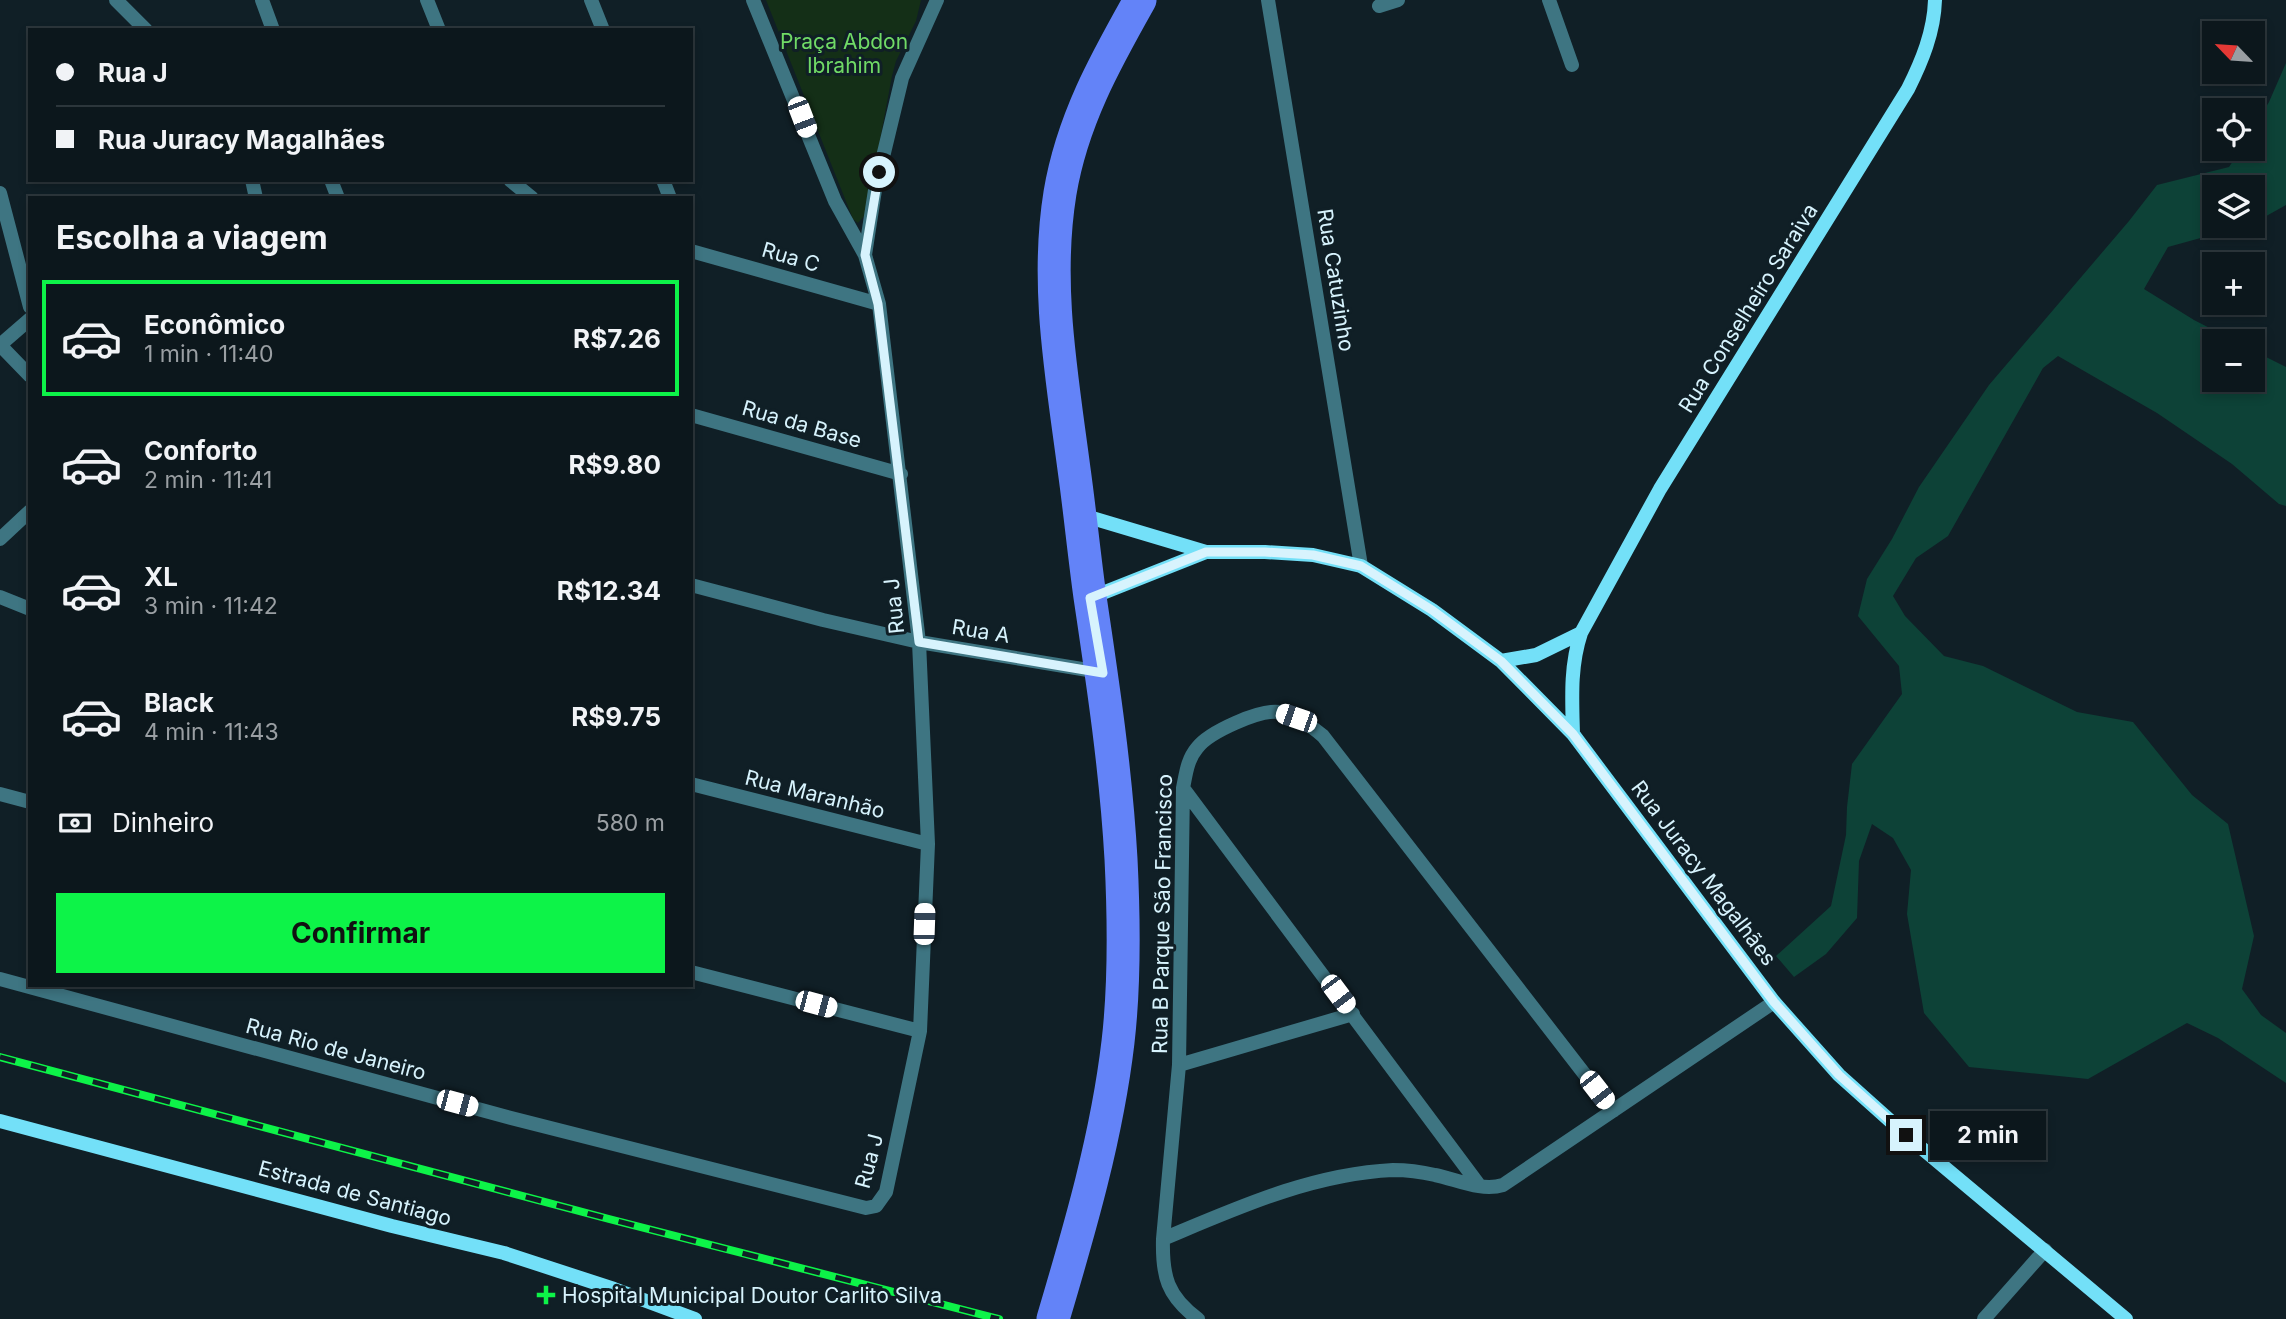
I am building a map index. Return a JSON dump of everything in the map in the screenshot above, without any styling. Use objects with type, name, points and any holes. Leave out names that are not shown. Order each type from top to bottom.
[{"type":"main road","points":[[1054,1319],[1102,1137],[1118,1042],[1122,984],[1121,860],[1103,673],[1090,598],[1054,317],[1055,251],[1060,192],[1076,129],[1097,76],[1140,0]]},
{"type":"street","points":[[116,0],[144,28]]},
{"type":"street","points":[[262,0],[272,28]]},
{"type":"street","points":[[428,0],[438,28]]},
{"type":"street","points":[[591,0],[602,28]]},
{"type":"street","points":[[753,0],[835,201],[865,255]]},
{"type":"street","name":"Rua J","points":[[866,1208],[876,1206],[886,1192],[920,1031],[928,844],[919,642],[901,474],[878,304],[865,255],[875,190],[902,78],[937,0]]},
{"type":"street","name":"Rua Catuzinho","points":[[1268,0],[1361,566]]},
{"type":"street","points":[[1380,6],[1398,0]]},
{"type":"street","points":[[1549,0],[1572,65]]},
{"type":"street","name":"Rua Conselheiro Saraiva","points":[[1573,734],[1572,674],[1581,633],[1660,489],[1908,89],[1929,39],[1935,16],[1935,0]]},
{"type":"street","points":[[513,182],[530,196]]},
{"type":"street","points":[[0,193],[28,299]]},
{"type":"street","name":"Rua C","points":[[693,252],[878,304]]},
{"type":"street","points":[[28,321],[0,345],[28,374]]},
{"type":"street","name":"Rua da Base","points":[[693,416],[901,474]]},
{"type":"street","points":[[0,539],[28,513]]},
{"type":"street","points":[[1079,514],[1206,552]]},
{"type":"street","points":[[1090,598],[1206,552]]},
{"type":"street","name":"Rua Juracy Magalhães","points":[[1206,552],[1313,555],[1361,566],[1432,610],[1501,661],[1573,734],[1774,1002],[1839,1075],[1906,1135],[2126,1319]]},
{"type":"street","name":"Rua A","points":[[693,586],[919,642],[1103,673]]},
{"type":"street","points":[[0,597],[28,609]]},
{"type":"street","points":[[1501,661],[1536,655],[1581,633]]},
{"type":"street","name":"Rua B Parque São Francisco","points":[[1198,1319],[1175,1297],[1165,1279],[1163,1239],[1180,1065],[1183,788],[1188,763],[1198,746],[1218,732],[1260,713],[1279,712],[1310,726],[1323,736],[1613,1111]]},
{"type":"street","name":"Rua Maranhão","points":[[693,785],[928,844]]},
{"type":"street","points":[[1183,788],[1479,1185]]},
{"type":"street","points":[[0,794],[28,801]]},
{"type":"street","points":[[693,973],[920,1031]]},
{"type":"street","name":"Rua Rio de Janeiro","points":[[0,979],[28,987]]},
{"type":"street","name":"Rua Rio de Janeiro","points":[[29,987],[511,1118],[866,1208]]},
{"type":"street","points":[[1163,1239],[1236,1208],[1323,1180],[1393,1170],[1436,1175],[1479,1185],[1503,1185],[1774,1002]]},
{"type":"street","points":[[1180,1065],[1353,1014]]},
{"type":"street","name":"Estrada de Santiago","points":[[0,1121],[392,1226],[504,1253],[695,1319]]},
{"type":"street","points":[[1984,1319],[2045,1250]]},
{"type":"green space","name":"Praça Abdon Ibrahim","points":[[766,0],[921,0],[916,21],[896,61],[866,214],[858,223],[853,219]]},
{"type":"shaded area","points":[[2286,63],[2286,205],[2265,217],[2265,175],[2202,175],[2202,238],[2168,247],[2144,289],[2212,329],[2202,329],[2202,392],[2265,392],[2265,356],[2286,367],[2286,506],[2279,504],[2232,464],[2157,413],[2058,356],[2043,368],[1948,536],[1916,558],[1893,596],[1905,616],[1944,656],[1983,666],[2077,712],[2133,722],[2192,795],[2228,824],[2254,936],[2242,989],[2261,1015],[2286,1033],[2286,1083],[2218,1038],[2187,1023],[2088,1079],[1969,1067],[1924,1013],[1907,914],[1911,870],[1893,838],[1872,824],[1859,861],[1857,918],[1826,954],[1794,977],[1776,956],[1831,906],[1846,835],[1852,764],[1902,694],[1899,666],[1858,616],[1867,579],[1919,487],[1989,385],[2157,185],[2229,167],[2233,161],[2265,161],[2265,109]]},
{"type":"railway","points":[[0,1057],[609,1219],[999,1319]]},
{"type":"place","name":"Hospital Municipal Doutor Carlito Silva","points":[[546,1295]]},
{"type":"route","points":[[879,172],[865,255],[878,304],[901,474],[919,642],[1103,673],[1090,598],[1206,552],[1313,555],[1361,566],[1432,610],[1501,661],[1573,734],[1774,1002],[1839,1075],[1906,1135]]}]
